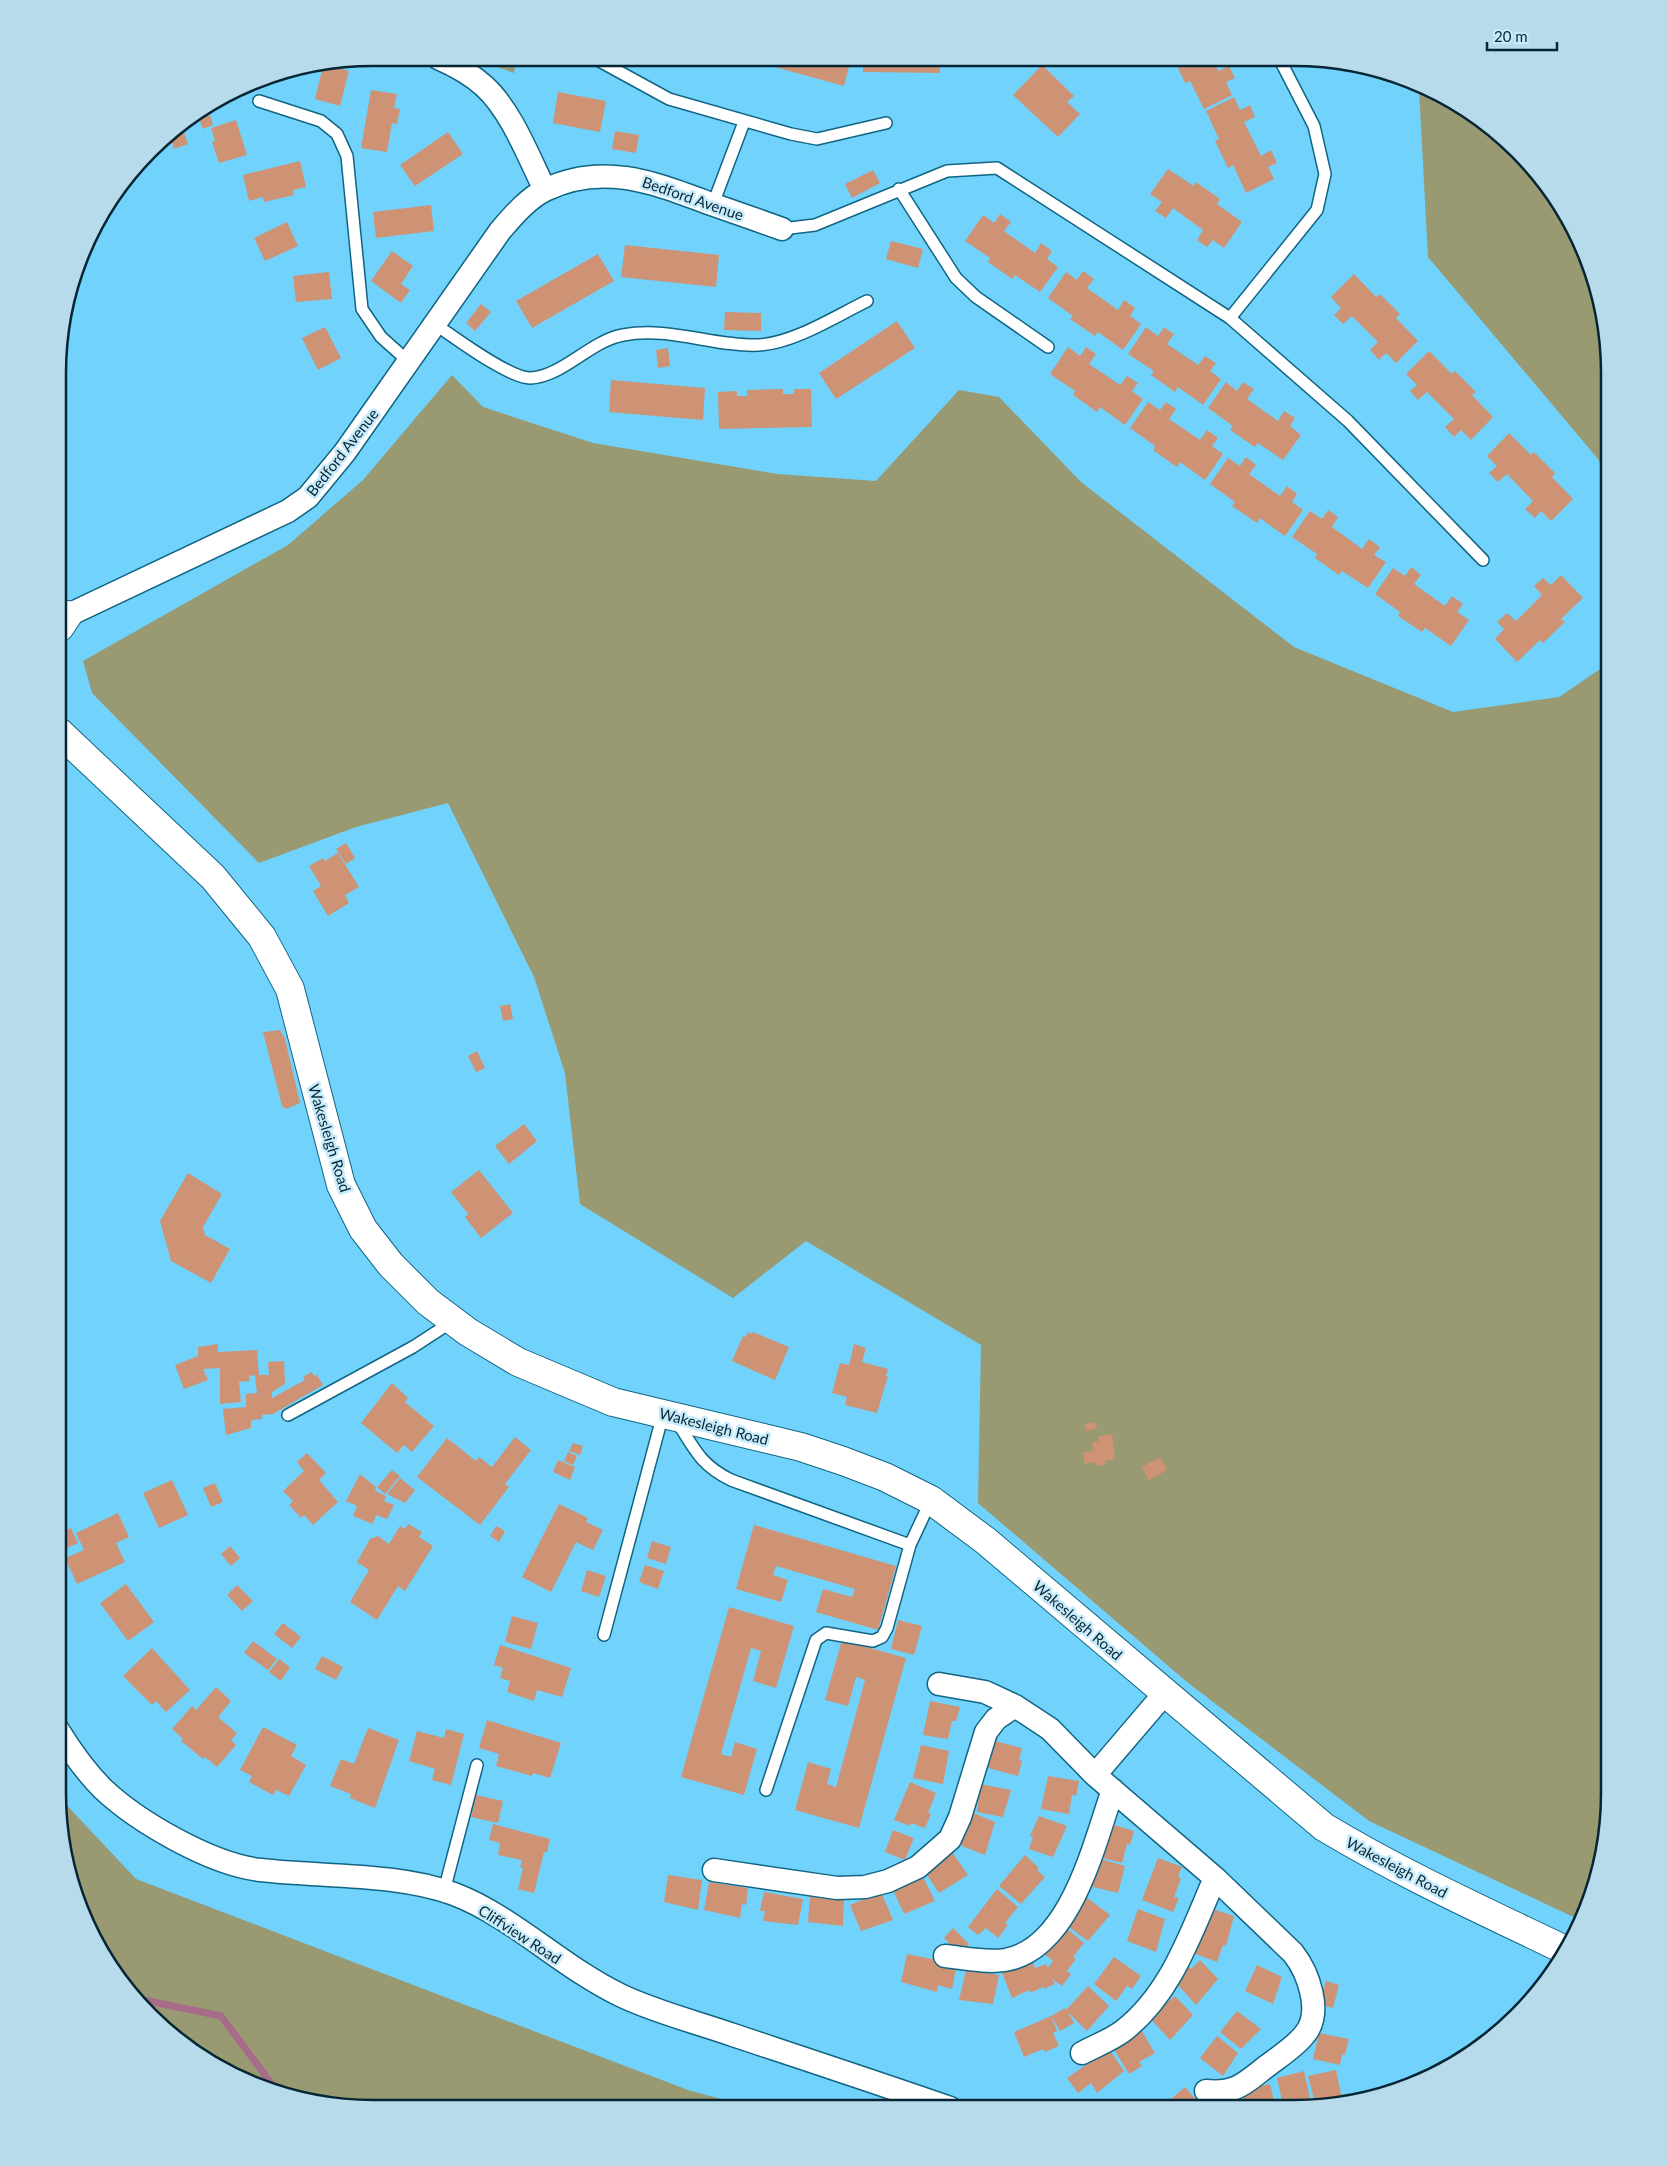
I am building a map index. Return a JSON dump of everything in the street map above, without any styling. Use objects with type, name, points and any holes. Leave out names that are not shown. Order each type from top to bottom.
[{"type":"main road","name":"Wakesleigh Road","points":[[66,738],[213,877],[262,937],[290,989],[341,1185],[363,1229],[391,1266],[428,1302],[453,1321],[518,1362],[614,1402],[802,1447],[885,1478],[931,1500],[986,1541],[1324,1827],[1370,1855],[1448,1895],[1559,1947]]},
{"type":"street","points":[[453,66],[470,75],[485,87],[499,104],[545,190]]},
{"type":"street","name":"Bedford Avenue","points":[[66,618],[288,511],[308,497],[345,452],[500,231],[520,208],[545,190],[580,179],[609,175],[638,179],[665,185],[782,229]]},
{"type":"street","points":[[939,1684],[985,1692],[1015,1706],[1050,1730],[1095,1775],[1215,1878],[1293,1953],[1307,1975],[1312,2000],[1311,2019],[1307,2032],[1298,2043],[1243,2085],[1232,2090],[1206,2090]]},
{"type":"street","points":[[1095,1775],[1165,1693]]},
{"type":"street","points":[[714,1870],[837,1888],[865,1888],[888,1882],[918,1867],[950,1839],[960,1817],[986,1732],[996,1719],[1015,1706]]},
{"type":"street","name":"Cliffview Road","points":[[66,1742],[78,1761],[104,1790],[135,1814],[178,1840],[218,1858],[258,1870],[352,1876],[406,1883],[444,1892],[491,1912],[555,1957],[620,1996],[926,2100]]},
{"type":"street","points":[[944,1956],[992,1961],[1008,1959],[1022,1954],[1052,1931],[1067,1911],[1076,1891],[1113,1790]]},
{"type":"street","points":[[1082,2053],[1122,2031],[1156,1997],[1171,1976],[1215,1878]]},
{"type":"lane","points":[[609,66],[669,99],[744,122],[817,139],[886,123]]},
{"type":"lane","points":[[1230,318],[1317,210],[1325,174],[1314,126],[1283,66]]},
{"type":"lane","points":[[259,102],[321,121],[337,134],[347,156],[362,309],[382,337],[409,362]]},
{"type":"lane","points":[[713,204],[744,122]]},
{"type":"lane","points":[[782,229],[815,225],[898,189],[947,171],[997,168],[1230,318],[1348,421],[1483,560]]},
{"type":"lane","points":[[898,189],[956,278],[976,297],[1048,347]]},
{"type":"lane","points":[[435,324],[464,345],[502,367],[530,378],[550,372],[601,342],[621,335],[646,332],[758,345],[784,341],[867,301]]},
{"type":"lane","points":[[288,1415],[413,1348],[453,1321]]},
{"type":"lane","points":[[669,1415],[712,1470],[731,1480],[910,1545]]},
{"type":"lane","points":[[604,1634],[669,1415]]},
{"type":"lane","points":[[766,1790],[816,1640],[826,1633],[874,1641],[882,1637],[887,1628],[910,1545],[931,1500]]},
{"type":"lane","points":[[444,1892],[477,1765]]},
{"type":"green space","points":[[495,66],[515,66],[514,73]]},
{"type":"green space","points":[[1419,93],[1464,118],[1511,156],[1537,186],[1569,237],[1590,294],[1598,333],[1601,373],[1601,466],[1598,459],[1428,257]]},
{"type":"green space","points":[[452,375],[483,407],[593,443],[777,474],[876,481],[959,390],[999,397],[1081,482],[1294,647],[1453,712],[1559,697],[1601,668],[1601,1793],[1595,1853],[1574,1917],[1369,1821],[1187,1682],[978,1503],[981,1345],[806,1241],[733,1298],[580,1204],[565,1073],[534,977],[448,803],[356,827],[259,863],[92,693],[83,661],[288,545],[363,480]]},
{"type":"green space","points":[[67,1805],[136,1879],[688,2090],[724,2100],[353,2099],[313,2094],[294,2089],[237,2068],[203,2048],[171,2024],[142,1995],[118,1963],[98,1929],[83,1891],[72,1853]]},
{"type":"building","points":[[771,66],[849,66],[844,86]]},
{"type":"building","points":[[863,66],[940,66],[940,73],[863,72]]},
{"type":"building","points":[[1043,66],[1074,96],[1067,102],[1080,114],[1058,137],[1013,95]]},
{"type":"building","points":[[1177,66],[1216,66],[1218,71],[1229,66],[1235,78],[1226,82],[1232,95],[1204,109],[1190,81],[1185,83]]},
{"type":"building","points":[[340,68],[349,71],[340,106],[315,99],[322,71]]},
{"type":"building","points":[[371,90],[397,94],[394,108],[400,109],[397,124],[392,123],[387,152],[361,148]]},
{"type":"building","points":[[558,92],[606,101],[600,132],[553,123]]},
{"type":"building","points":[[1234,97],[1240,110],[1250,105],[1255,117],[1244,122],[1261,156],[1271,150],[1277,163],[1268,167],[1274,179],[1246,193],[1233,165],[1228,168],[1215,141],[1219,139],[1206,111]]},
{"type":"building","points":[[210,115],[213,125],[203,129],[200,120]]},
{"type":"building","points":[[236,120],[247,155],[219,163],[212,142],[215,141],[211,128]]},
{"type":"building","points":[[615,131],[639,135],[636,153],[612,149]]},
{"type":"building","points":[[184,132],[188,144],[174,149],[172,141]]},
{"type":"building","points":[[448,132],[463,154],[415,186],[400,165]]},
{"type":"building","points":[[300,161],[306,187],[293,190],[294,195],[264,202],[263,197],[249,201],[243,175]]},
{"type":"building","points":[[1168,169],[1194,186],[1196,182],[1220,199],[1217,204],[1242,222],[1224,248],[1213,240],[1207,247],[1197,240],[1203,230],[1173,208],[1166,218],[1155,211],[1162,202],[1150,194]]},
{"type":"building","points":[[873,170],[880,183],[852,198],[845,184]]},
{"type":"building","points":[[431,205],[434,231],[376,238],[373,212]]},
{"type":"building","points":[[1000,214],[1011,222],[1004,231],[1035,253],[1041,243],[1052,251],[1047,259],[1058,267],[1040,292],[1015,275],[1012,279],[988,262],[990,258],[965,241],[983,215],[994,223]]},
{"type":"building","points":[[287,222],[298,246],[265,261],[254,238]]},
{"type":"building","points":[[891,241],[923,249],[918,268],[886,259]]},
{"type":"building","points":[[625,245],[719,255],[716,287],[621,277]]},
{"type":"building","points":[[392,251],[413,266],[401,284],[410,290],[401,303],[371,281]]},
{"type":"building","points":[[598,254],[614,281],[532,328],[516,301]]},
{"type":"building","points":[[1083,271],[1094,279],[1087,288],[1118,310],[1124,300],[1135,308],[1130,316],[1141,324],[1123,350],[1098,332],[1095,336],[1070,319],[1073,316],[1048,298],[1066,272],[1077,280]]},
{"type":"building","points":[[329,272],[332,299],[296,302],[293,276]]},
{"type":"building","points":[[1354,274],[1376,297],[1380,294],[1400,314],[1396,318],[1418,341],[1396,363],[1386,353],[1379,360],[1370,350],[1378,342],[1352,316],[1343,324],[1334,315],[1341,308],[1331,297]]},
{"type":"building","points":[[481,304],[491,312],[475,331],[466,323]]},
{"type":"building","points":[[725,312],[761,313],[761,331],[724,330]]},
{"type":"building","points":[[897,321],[915,348],[836,399],[819,373]]},
{"type":"building","points":[[325,327],[341,358],[318,370],[302,338]]},
{"type":"building","points":[[1146,327],[1158,336],[1164,327],[1174,334],[1167,344],[1198,365],[1205,356],[1216,363],[1210,371],[1221,379],[1203,405],[1178,387],[1175,392],[1151,375],[1154,371],[1128,354]]},
{"type":"building","points":[[1068,347],[1080,356],[1086,347],[1096,354],[1089,364],[1120,385],[1127,376],[1138,383],[1132,391],[1143,399],[1125,425],[1100,407],[1097,412],[1073,395],[1075,391],[1050,374]]},
{"type":"building","points":[[668,348],[670,366],[658,368],[656,350]]},
{"type":"building","points":[[1429,351],[1452,374],[1455,371],[1476,392],[1472,395],[1493,417],[1471,440],[1461,430],[1454,437],[1445,427],[1454,419],[1427,392],[1418,400],[1410,391],[1417,385],[1406,374]]},
{"type":"building","points":[[611,380],[705,388],[703,420],[609,412]]},
{"type":"building","points":[[1226,382],[1237,391],[1243,382],[1254,389],[1247,399],[1278,421],[1284,411],[1295,418],[1290,426],[1301,435],[1283,460],[1258,443],[1255,447],[1230,430],[1233,426],[1208,408]]},
{"type":"building","points":[[783,389],[783,394],[794,394],[794,389],[811,389],[812,427],[719,429],[718,392],[737,391],[737,396],[747,396],[747,390]]},
{"type":"building","points":[[1148,402],[1160,410],[1166,402],[1176,409],[1169,419],[1200,440],[1207,430],[1218,438],[1212,446],[1223,454],[1205,480],[1180,462],[1177,467],[1153,450],[1155,446],[1130,428]]},
{"type":"building","points":[[1509,433],[1531,455],[1534,452],[1555,473],[1552,477],[1573,499],[1551,521],[1541,511],[1535,518],[1525,509],[1533,501],[1507,474],[1498,482],[1489,473],[1497,466],[1487,456]]},
{"type":"building","points":[[1246,457],[1256,465],[1249,474],[1280,496],[1287,486],[1297,494],[1292,502],[1303,510],[1285,536],[1260,518],[1257,523],[1232,506],[1235,502],[1210,484],[1228,458],[1240,466]]},
{"type":"building","points":[[1328,510],[1338,517],[1332,527],[1362,549],[1369,539],[1380,547],[1374,555],[1386,562],[1368,588],[1342,571],[1339,575],[1315,558],[1317,554],[1292,537],[1310,511],[1322,519]]},
{"type":"building","points":[[1411,567],[1421,575],[1414,584],[1445,606],[1452,596],[1463,604],[1457,612],[1469,620],[1451,646],[1425,628],[1422,632],[1398,616],[1400,612],[1375,594],[1393,568],[1405,576]]},
{"type":"building","points":[[1561,575],[1583,598],[1561,619],[1565,622],[1543,643],[1540,640],[1517,662],[1495,639],[1504,629],[1497,622],[1507,613],[1516,621],[1542,595],[1534,586],[1543,578],[1551,585]]},
{"type":"building","points":[[346,843],[355,858],[346,864],[336,849]]},
{"type":"building","points":[[338,853],[359,887],[345,895],[349,903],[328,916],[313,891],[321,886],[309,866],[323,858],[325,861]]},
{"type":"building","points":[[510,1004],[513,1019],[503,1021],[500,1006]]},
{"type":"building","points":[[280,1030],[285,1039],[300,1103],[286,1109],[282,1106],[263,1032]]},
{"type":"building","points":[[477,1051],[485,1068],[476,1072],[468,1056]]},
{"type":"building","points":[[524,1124],[537,1141],[509,1164],[495,1146]]},
{"type":"building","points":[[479,1170],[513,1213],[481,1238],[465,1217],[468,1214],[451,1192]]},
{"type":"building","points":[[188,1173],[222,1194],[203,1227],[205,1235],[230,1249],[211,1283],[171,1261],[160,1221]]},
{"type":"building","points":[[748,1332],[752,1334],[753,1332],[789,1347],[775,1380],[732,1361],[743,1336],[746,1337]]},
{"type":"building","points":[[218,1344],[218,1352],[257,1350],[259,1375],[269,1375],[268,1362],[284,1361],[285,1384],[272,1392],[272,1398],[305,1380],[303,1377],[312,1372],[314,1376],[317,1375],[323,1385],[273,1414],[262,1415],[262,1419],[251,1420],[251,1428],[226,1435],[223,1409],[246,1407],[246,1394],[257,1393],[255,1375],[249,1376],[250,1381],[239,1382],[241,1402],[220,1404],[220,1368],[203,1369],[208,1380],[184,1389],[175,1365],[198,1356],[198,1347]]},
{"type":"building","points":[[854,1344],[866,1348],[862,1362],[888,1369],[886,1376],[888,1376],[877,1413],[845,1405],[847,1397],[832,1393],[840,1363],[849,1365]]},
{"type":"building","points":[[392,1383],[408,1398],[405,1402],[434,1426],[412,1452],[404,1445],[397,1453],[361,1423]]},
{"type":"building","points":[[1096,1422],[1097,1428],[1086,1431],[1085,1424]]},
{"type":"building","points":[[1112,1434],[1115,1459],[1105,1461],[1105,1465],[1097,1466],[1096,1462],[1085,1464],[1083,1452],[1093,1451],[1092,1442],[1099,1441],[1098,1436]]},
{"type":"building","points":[[515,1437],[531,1450],[505,1484],[509,1487],[480,1525],[417,1477],[447,1438],[476,1461],[479,1457],[492,1467]]},
{"type":"building","points":[[573,1443],[583,1446],[580,1455],[569,1451]]},
{"type":"building","points":[[568,1452],[577,1456],[573,1465],[564,1461]]},
{"type":"building","points":[[307,1453],[326,1473],[319,1480],[338,1502],[313,1525],[304,1515],[301,1518],[289,1505],[293,1501],[283,1491],[304,1471],[297,1462]]},
{"type":"building","points":[[1160,1457],[1167,1470],[1149,1480],[1142,1467]]},
{"type":"building","points":[[558,1460],[575,1467],[570,1480],[553,1472]]},
{"type":"building","points":[[392,1470],[400,1476],[385,1494],[377,1487]]},
{"type":"building","points":[[360,1474],[376,1487],[375,1491],[386,1496],[384,1501],[394,1505],[387,1519],[376,1515],[373,1524],[353,1516],[357,1506],[346,1501]]},
{"type":"building","points":[[400,1478],[415,1490],[405,1503],[387,1494]]},
{"type":"building","points":[[172,1480],[188,1515],[159,1528],[143,1493]]},
{"type":"building","points":[[215,1483],[223,1502],[211,1507],[203,1488]]},
{"type":"building","points":[[559,1504],[588,1518],[586,1522],[603,1530],[593,1550],[576,1542],[551,1592],[522,1577]]},
{"type":"building","points":[[118,1513],[129,1537],[116,1543],[125,1562],[77,1584],[66,1560],[66,1558],[84,1550],[76,1533]]},
{"type":"building","points":[[408,1524],[422,1532],[419,1537],[433,1546],[405,1591],[398,1586],[377,1620],[350,1602],[369,1570],[357,1562],[370,1539],[378,1536],[389,1544],[400,1526],[405,1529]]},
{"type":"building","points":[[754,1525],[896,1566],[878,1630],[816,1612],[823,1589],[852,1597],[855,1589],[776,1566],[773,1575],[788,1580],[781,1602],[736,1589]]},
{"type":"building","points":[[496,1526],[505,1531],[499,1542],[490,1536]]},
{"type":"building","points":[[71,1528],[78,1543],[66,1548],[66,1530]]},
{"type":"building","points":[[652,1541],[671,1547],[666,1564],[647,1558]]},
{"type":"building","points":[[230,1546],[240,1558],[231,1566],[221,1554]]},
{"type":"building","points":[[645,1565],[664,1571],[658,1589],[639,1582]]},
{"type":"building","points":[[587,1570],[606,1576],[599,1597],[581,1591]]},
{"type":"building","points":[[126,1584],[154,1622],[128,1641],[100,1603]]},
{"type":"building","points":[[237,1585],[253,1601],[242,1611],[227,1595]]},
{"type":"building","points":[[729,1607],[794,1626],[776,1688],[753,1681],[761,1651],[751,1648],[721,1754],[731,1757],[735,1742],[757,1749],[744,1795],[681,1777]]},
{"type":"building","points":[[512,1616],[538,1623],[531,1649],[505,1642]]},
{"type":"building","points":[[898,1620],[922,1626],[914,1655],[891,1649]]},
{"type":"building","points":[[283,1623],[301,1637],[292,1648],[274,1634]]},
{"type":"building","points":[[842,1640],[906,1658],[859,1828],[795,1810],[808,1762],[831,1769],[827,1784],[836,1787],[865,1680],[856,1677],[848,1706],[825,1700]]},
{"type":"building","points":[[253,1641],[277,1659],[268,1670],[244,1653]]},
{"type":"building","points":[[500,1645],[571,1668],[562,1697],[537,1690],[534,1701],[507,1692],[510,1681],[500,1678],[503,1668],[494,1665]]},
{"type":"building","points":[[152,1648],[190,1690],[166,1712],[156,1701],[152,1705],[123,1676]]},
{"type":"building","points":[[322,1656],[343,1667],[336,1680],[315,1669]]},
{"type":"building","points":[[279,1659],[290,1667],[281,1681],[269,1672]]},
{"type":"building","points":[[216,1687],[231,1701],[218,1717],[237,1733],[231,1740],[236,1745],[217,1767],[205,1757],[203,1759],[181,1741],[183,1739],[172,1729],[192,1706],[196,1710]]},
{"type":"building","points":[[930,1701],[960,1707],[956,1721],[952,1721],[948,1739],[923,1735]]},
{"type":"building","points":[[487,1720],[561,1743],[550,1778],[533,1773],[532,1776],[496,1766],[499,1754],[479,1748]]},
{"type":"building","points":[[263,1727],[297,1745],[291,1756],[306,1765],[289,1796],[276,1790],[273,1795],[249,1782],[252,1776],[240,1770]]},
{"type":"building","points":[[368,1728],[399,1740],[375,1808],[350,1798],[351,1794],[330,1786],[341,1759],[354,1764]]},
{"type":"building","points":[[446,1729],[464,1734],[451,1785],[432,1780],[435,1769],[409,1761],[417,1731],[444,1738]]},
{"type":"building","points":[[995,1741],[1022,1748],[1019,1760],[1022,1761],[1018,1776],[988,1768]]},
{"type":"building","points":[[921,1745],[949,1751],[943,1784],[913,1778]]},
{"type":"building","points":[[1048,1776],[1079,1781],[1076,1796],[1072,1795],[1069,1814],[1041,1809]]},
{"type":"building","points":[[910,1782],[936,1793],[928,1813],[931,1814],[925,1828],[911,1823],[910,1826],[894,1820]]},
{"type":"building","points":[[980,1784],[1011,1790],[1003,1817],[977,1812]]},
{"type":"building","points":[[476,1795],[503,1801],[498,1823],[471,1817]]},
{"type":"building","points":[[971,1812],[995,1822],[985,1855],[957,1844]]},
{"type":"building","points":[[1039,1816],[1067,1826],[1053,1857],[1029,1849],[1033,1837],[1030,1836]]},
{"type":"building","points":[[1104,1822],[1134,1831],[1130,1845],[1127,1844],[1122,1863],[1095,1856]]},
{"type":"building","points":[[493,1824],[550,1839],[547,1852],[544,1852],[534,1893],[518,1889],[523,1868],[520,1867],[522,1860],[498,1855],[500,1843],[489,1840]]},
{"type":"building","points":[[893,1830],[914,1838],[905,1860],[885,1852]]},
{"type":"building","points":[[952,1852],[968,1875],[939,1893],[923,1869]]},
{"type":"building","points":[[1025,1855],[1039,1868],[1037,1870],[1045,1877],[1021,1904],[999,1886]]},
{"type":"building","points":[[1097,1858],[1125,1866],[1118,1893],[1089,1886]]},
{"type":"building","points":[[1158,1858],[1182,1867],[1178,1876],[1181,1879],[1174,1897],[1179,1898],[1173,1912],[1142,1900]]},
{"type":"building","points":[[668,1875],[702,1880],[698,1910],[664,1902]]},
{"type":"building","points":[[922,1875],[935,1901],[904,1914],[893,1890]]},
{"type":"building","points":[[709,1882],[748,1888],[746,1905],[742,1904],[740,1918],[704,1910]]},
{"type":"building","points":[[997,1889],[1018,1907],[1005,1923],[1008,1925],[998,1938],[986,1928],[978,1935],[968,1927]]},
{"type":"building","points":[[764,1892],[803,1899],[798,1925],[763,1921],[765,1911],[760,1911]]},
{"type":"building","points":[[881,1892],[893,1920],[861,1931],[850,1905]]},
{"type":"building","points":[[810,1895],[844,1898],[843,1926],[808,1922]]},
{"type":"building","points":[[1086,1897],[1110,1915],[1088,1941],[1066,1925]]},
{"type":"building","points":[[1138,1909],[1165,1919],[1156,1952],[1127,1941]]},
{"type":"building","points":[[1212,1909],[1234,1916],[1226,1946],[1223,1945],[1217,1962],[1193,1953]]},
{"type":"building","points":[[1065,1927],[1084,1943],[1073,1957],[1076,1959],[1067,1971],[1071,1974],[1062,1986],[1052,1979],[1055,1984],[1030,1993],[1029,1990],[1012,1998],[1002,1973],[1031,1959],[1035,1968],[1046,1964],[1048,1968],[1053,1961],[1043,1953]]},
{"type":"building","points":[[953,1928],[969,1944],[960,1954],[944,1938]]},
{"type":"building","points":[[907,1954],[957,1964],[952,1989],[938,1985],[937,1992],[901,1982]]},
{"type":"building","points":[[1114,1957],[1141,1976],[1132,1989],[1127,1986],[1116,2001],[1094,1984]]},
{"type":"building","points":[[1200,1960],[1218,1979],[1196,2005],[1175,1982],[1189,1967],[1191,1969]]},
{"type":"building","points":[[1257,1965],[1282,1977],[1273,2004],[1245,1991]]},
{"type":"building","points":[[966,1970],[999,1975],[993,2004],[959,2000]]},
{"type":"building","points":[[1326,1981],[1339,1985],[1333,2008],[1319,2004]]},
{"type":"building","points":[[1088,1986],[1109,2006],[1087,2031],[1068,2012],[1074,2023],[1060,2031],[1051,2016],[1065,2008],[1066,2010]]},
{"type":"building","points":[[1175,1996],[1193,2015],[1170,2040],[1149,2017]]},
{"type":"building","points":[[1237,2011],[1261,2029],[1241,2049],[1220,2032]]},
{"type":"building","points":[[1051,2016],[1057,2031],[1053,2033],[1059,2046],[1045,2052],[1043,2049],[1024,2057],[1014,2032]]},
{"type":"building","points":[[1141,2030],[1155,2053],[1139,2062],[1142,2066],[1129,2074],[1113,2048]]},
{"type":"building","points":[[1319,2033],[1349,2039],[1345,2055],[1342,2054],[1340,2065],[1313,2059]]},
{"type":"building","points":[[1217,2036],[1238,2053],[1223,2076],[1200,2058]]},
{"type":"building","points":[[1109,2049],[1124,2071],[1097,2093],[1091,2083],[1078,2093],[1067,2078]]},
{"type":"building","points":[[1336,2070],[1341,2096],[1314,2099],[1308,2076]]},
{"type":"building","points":[[1304,2071],[1310,2099],[1282,2100],[1277,2078]]},
{"type":"building","points":[[1270,2084],[1274,2100],[1244,2100],[1242,2090]]},
{"type":"building","points":[[1185,2087],[1196,2100],[1170,2100]]},
{"type":"building","points":[[1239,2092],[1241,2100],[1211,2100]]},
{"type":"waterway","points":[[147,2001],[221,2016],[270,2081]]}]
